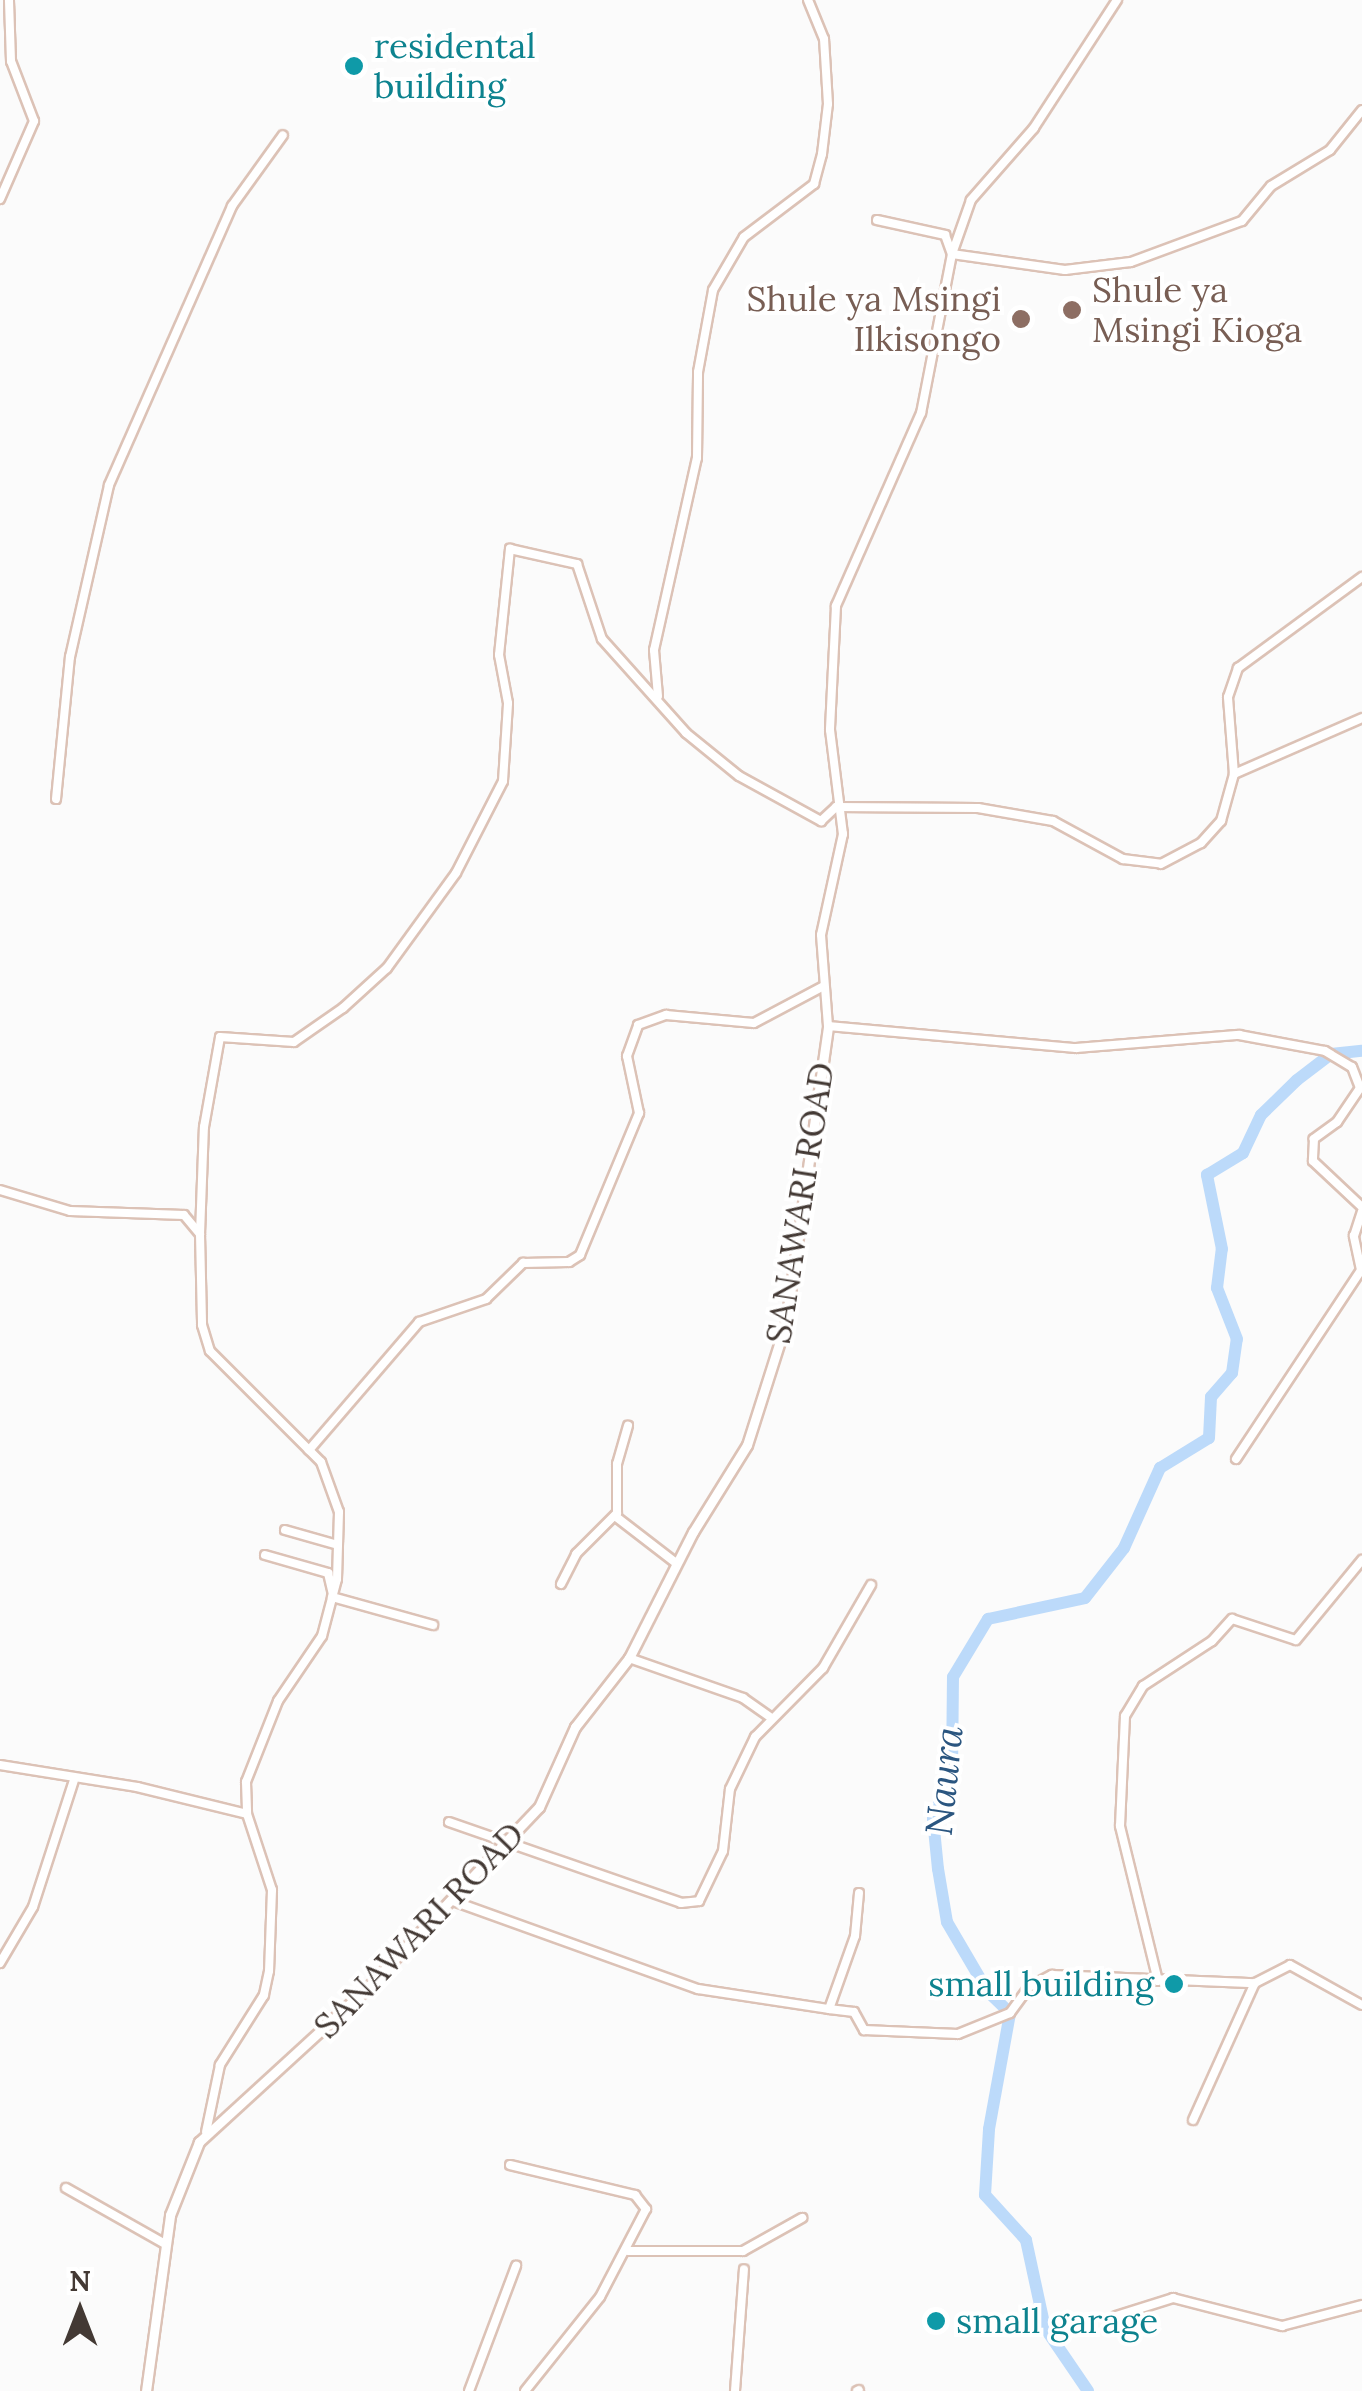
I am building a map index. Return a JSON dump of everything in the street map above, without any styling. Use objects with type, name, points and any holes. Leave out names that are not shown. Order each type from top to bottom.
[{"type":"street","points":[[0,199],[34,121],[14,74],[8,0]]},
{"type":"street","points":[[659,700],[654,650],[697,458],[698,381],[710,301],[744,237],[802,198],[822,154],[828,104],[824,39],[808,0]]},
{"type":"street","name":"SANAWARI ROAD","points":[[146,2391],[165,2244],[176,2191],[206,2132],[347,2008],[538,1806],[575,1727],[629,1658],[676,1563],[747,1446],[775,1364],[828,1026],[822,934],[843,834],[836,806],[830,730],[836,606],[921,413],[952,254],[971,200],[1034,128],[1117,0]]},
{"type":"street","points":[[877,220],[944,235],[952,254],[1065,270],[1131,262],[1242,220],[1283,176],[1330,150],[1362,110]]},
{"type":"street","points":[[56,799],[70,657],[106,494],[232,206],[283,135]]},
{"type":"street","points":[[206,2132],[220,2065],[264,1995],[270,1972],[272,1890],[248,1814],[246,1782],[258,1743],[317,1647],[333,1596],[339,1512],[321,1462],[210,1351],[200,1234],[204,1127],[220,1037],[294,1042],[358,995],[387,968],[456,872],[503,780],[508,703],[498,655],[510,550],[578,564],[602,639],[686,733],[738,776],[821,821],[836,806],[978,808],[1053,821],[1114,855],[1148,865],[1201,843],[1228,810],[1234,774],[1228,697],[1238,668],[1362,576]]},
{"type":"street","points":[[1234,774],[1362,718]]},
{"type":"street","points":[[309,1450],[419,1322],[486,1299],[523,1262],[569,1262],[580,1254],[638,1113],[626,1048],[638,1025],[666,1016],[754,1024],[824,986]]},
{"type":"street","points":[[828,1026],[1076,1048],[1239,1035],[1324,1051],[1352,1067],[1360,1088],[1338,1122],[1314,1140],[1313,1162],[1362,1209],[1354,1236],[1361,1270],[1236,1460]]},
{"type":"street","points":[[0,1190],[70,1210],[160,1209],[184,1215],[200,1234]]},
{"type":"street","points":[[561,1584],[578,1551],[615,1516],[617,1464],[628,1426]]},
{"type":"street","points":[[615,1516],[676,1563]]},
{"type":"street","points":[[285,1530],[338,1544]]},
{"type":"street","points":[[266,1555],[328,1573],[333,1596]]},
{"type":"street","points":[[1158,1980],[1120,1826],[1125,1716],[1143,1686],[1212,1642],[1232,1619],[1296,1640],[1362,1560]]},
{"type":"street","points":[[449,1822],[504,1844],[694,1904],[706,1894],[722,1852],[734,1780],[770,1717],[823,1668],[871,1585]]},
{"type":"street","points":[[333,1596],[432,1625]]},
{"type":"street","points":[[629,1658],[744,1698],[770,1717]]},
{"type":"street","points":[[0,1765],[74,1780],[137,1787],[248,1814]]},
{"type":"street","points":[[0,1963],[33,1907],[74,1780]]},
{"type":"street","points":[[829,2009],[855,1936],[860,1893]]},
{"type":"street","points":[[453,1900],[698,1989],[854,2012],[864,2030],[958,2034],[1010,2013],[1029,1986],[1052,1975],[1255,1983],[1290,1965],[1362,2005]]},
{"type":"street","points":[[1193,2120],[1255,1983]]},
{"type":"street","points":[[510,2165],[642,2200],[645,2216],[628,2252],[526,2391]]},
{"type":"street","points":[[66,2188],[165,2244]]},
{"type":"street","points":[[628,2252],[742,2251],[802,2218]]},
{"type":"street","points":[[469,2391],[516,2266]]},
{"type":"street","points":[[735,2391],[744,2269]]},
{"type":"street","points":[[1116,2316],[1173,2298],[1282,2326],[1362,2305]]},
{"type":"waterway","name":"Naura","points":[[1088,2391],[1045,2328],[1026,2240],[985,2195],[989,2129],[1010,2013],[988,1992],[947,1922],[938,1869],[933,1819],[952,1771],[953,1677],[988,1619],[1085,1598],[1124,1548],[1160,1468],[1209,1438],[1211,1397],[1232,1373],[1237,1339],[1217,1288],[1222,1249],[1207,1175],[1243,1153],[1261,1115],[1297,1080],[1331,1054],[1362,1051]]},
{"type":"place","name":"residental building","points":[[354,66]]},
{"type":"place","name":"Shule ya Msingi Kioga","points":[[1072,310]]},
{"type":"place","name":"Shule ya Msingi Ilkisongo","points":[[1021,319]]},
{"type":"place","name":"small building","points":[[1174,1984]]},
{"type":"place","name":"small garage","points":[[936,2321]]}]
